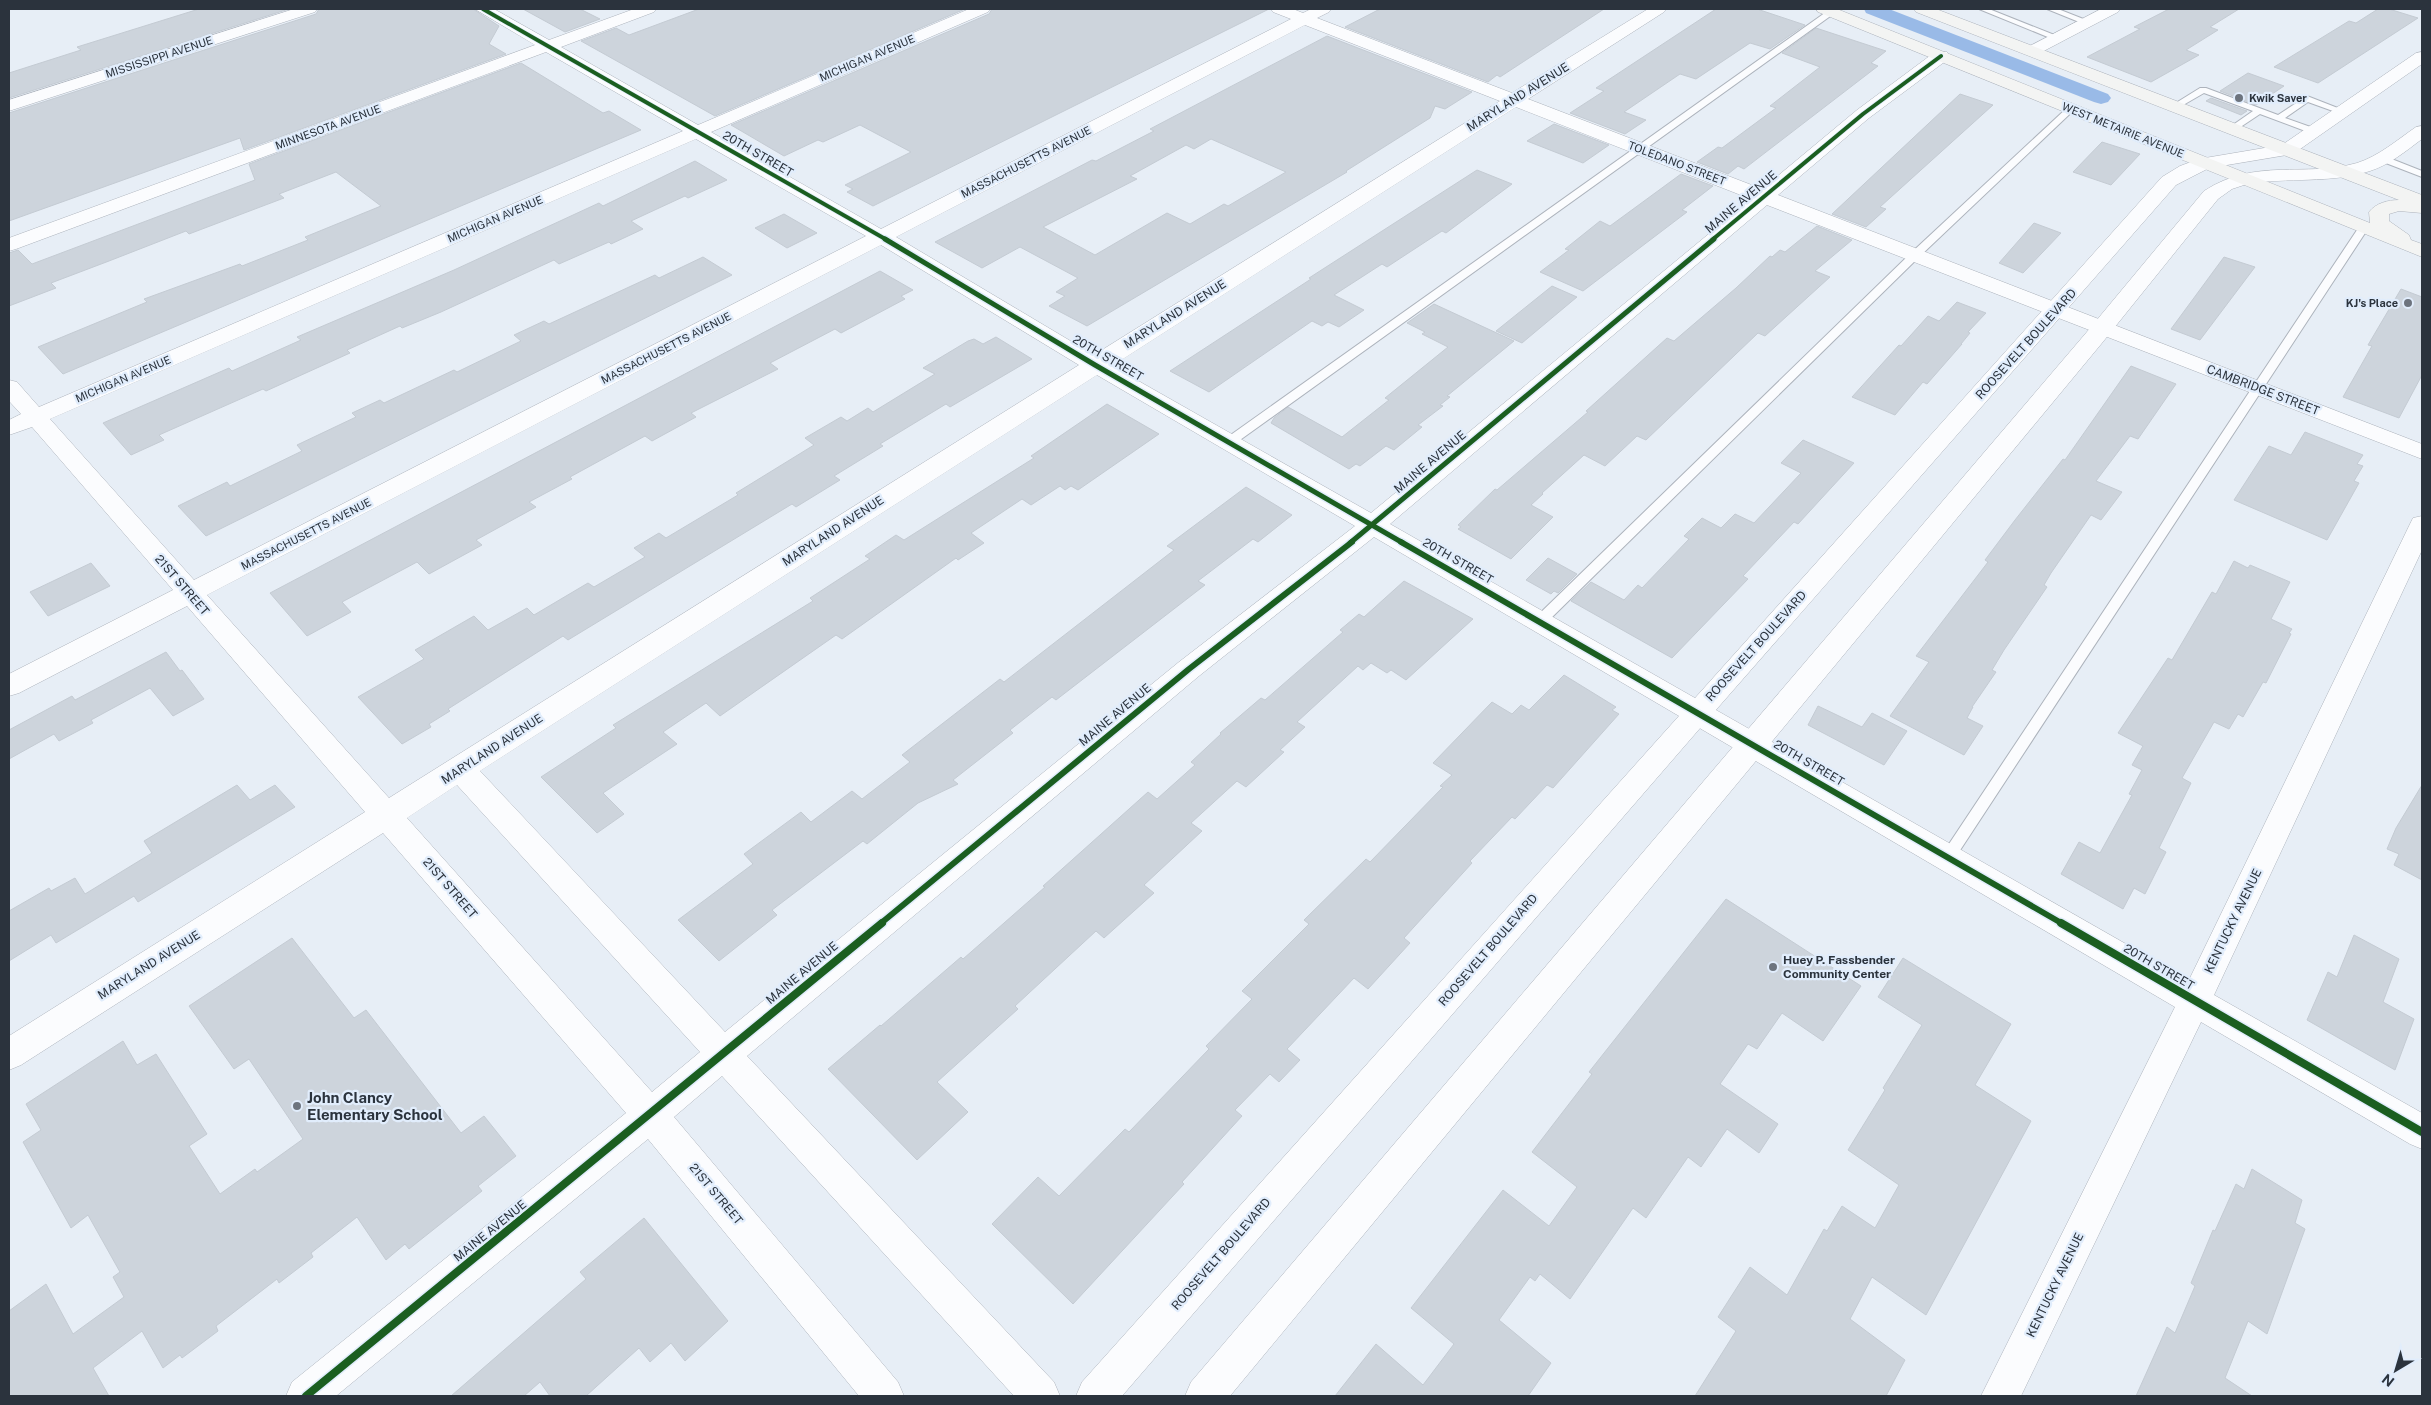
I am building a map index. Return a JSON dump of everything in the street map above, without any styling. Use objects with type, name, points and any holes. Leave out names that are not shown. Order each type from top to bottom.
[{"type":"main road","points":[[1922,9],[2421,201]]},
{"type":"main road","name":"WEST METAIRIE AVENUE","points":[[1828,10],[2422,251]]},
{"type":"main road","points":[[2117,128],[2154,136],[2180,132],[2187,119],[2173,105]]},
{"type":"main road","points":[[2421,201],[2386,207],[2379,212],[2380,223],[2422,251]]},
{"type":"street","name":"MISSISSIPPI AVENUE","points":[[9,106],[308,9]]},
{"type":"street","name":"20TH STREET","points":[[483,9],[881,237],[1229,442],[1698,711],[2422,1132]]},
{"type":"street","name":"MINNESOTA AVENUE","points":[[9,245],[648,9]]},
{"type":"street","name":"MICHIGAN AVENUE","points":[[9,428],[982,9]]},
{"type":"street","name":"TOLEDANO STREET","points":[[1279,9],[1313,14],[1514,100],[2103,328]]},
{"type":"street","name":"MARYLAND AVENUE","points":[[9,1054],[1095,364],[1658,9]]},
{"type":"street","points":[[2032,51],[2112,9]]},
{"type":"street","name":"MASSACHUSETTS AVENUE","points":[[9,686],[1313,14]]},
{"type":"street","name":"MAINE AVENUE","points":[[306,1396],[650,1115],[1188,669],[1373,525],[1863,114],[1941,56]]},
{"type":"street","name":"ROOSEVELT BOULEVARD","points":[[1096,1396],[1698,711],[2056,310],[2162,188],[2178,175],[2205,163],[2287,150],[2316,132],[2422,57]]},
{"type":"street","points":[[1205,1396],[2103,328],[2211,195],[2224,186],[2246,180],[2363,167],[2419,137]]},
{"type":"street","name":"CAMBRIDGE STREET","points":[[2103,328],[2422,452]]},
{"type":"street","name":"21ST STREET","points":[[9,387],[189,594],[650,1115],[884,1396]]},
{"type":"street","name":"KENTUCKY AVENUE","points":[[2000,1396],[2195,1001],[2422,524]]},
{"type":"street","points":[[460,769],[1040,1396]]},
{"type":"lane","points":[[1983,9],[2058,38]]},
{"type":"lane","points":[[2051,9],[2087,22]]},
{"type":"lane","points":[[1229,442],[1828,10]]},
{"type":"lane","points":[[2173,105],[2203,90],[2316,132]]},
{"type":"lane","points":[[2279,118],[2306,99],[2344,112]]},
{"type":"lane","points":[[1540,621],[1915,256],[2071,109]]},
{"type":"lane","points":[[2233,129],[2259,111]]},
{"type":"lane","points":[[2381,158],[2422,174]]},
{"type":"lane","points":[[1948,857],[2364,227]]},
{"type":"building","points":[[199,9],[289,9],[9,98],[9,73],[81,50],[77,47]]},
{"type":"building","points":[[319,9],[473,9],[499,26],[489,44],[506,54],[244,150],[240,138],[9,221],[9,113],[316,14]]},
{"type":"building","points":[[523,9],[580,9],[600,19],[565,32]]},
{"type":"building","points":[[699,9],[965,9],[715,116],[581,41],[616,28],[629,35]]},
{"type":"building","points":[[992,9],[1269,9],[873,206],[847,192],[853,189],[845,185],[911,152],[860,125],[823,142],[818,140],[784,156],[731,125],[989,14]]},
{"type":"building","points":[[1380,9],[1604,9],[1500,77],[1497,75],[1488,82],[1345,27]]},
{"type":"building","points":[[1716,9],[1757,9],[1805,25],[1770,49],[1750,43],[1696,79],[1680,74],[1624,112],[1646,120],[1625,134],[1570,113],[1604,91],[1596,88]]},
{"type":"building","points":[[2169,9],[2239,9],[2210,27],[2218,30],[2186,50],[2199,55],[2151,82],[2087,57],[2140,29],[2134,27]]},
{"type":"building","points":[[2378,9],[2389,9],[2418,18],[2318,83],[2274,67],[2349,21],[2356,23]]},
{"type":"building","points":[[1816,28],[1886,51],[1871,63],[1878,66],[1744,169],[1738,166],[1728,174],[1697,162],[1718,147],[1722,148],[1776,108],[1770,106],[1820,67],[1782,53]]},
{"type":"building","points":[[1327,36],[1472,92],[1445,109],[1435,106],[1430,118],[1347,172],[1087,326],[1049,306],[1065,296],[1056,292],[1078,278],[1020,247],[982,268],[935,242],[1092,160],[1096,161],[1154,131],[1150,129]],"holes":[[[1211,139],[1286,172],[1228,206],[1224,204],[1190,224],[1167,213],[1095,255],[1043,227],[1137,179],[1130,176],[1186,145],[1194,149]]]},
{"type":"building","points":[[521,63],[603,113],[609,111],[641,130],[63,374],[38,347],[147,302],[144,299],[240,264],[242,266],[308,240],[305,237],[381,206],[336,172],[279,194],[284,198],[189,234],[186,231],[51,283],[56,288],[9,306],[9,253],[18,250],[32,264],[255,180],[249,164]]},
{"type":"building","points":[[2248,73],[2284,86],[2256,105],[2220,91]]},
{"type":"building","points":[[1960,94],[1993,105],[1880,207],[1886,209],[1866,227],[1832,214]]},
{"type":"building","points":[[2211,98],[2247,111],[2241,115],[2206,101]]},
{"type":"building","points":[[1554,124],[1609,145],[1583,163],[1527,141]]},
{"type":"building","points":[[2102,142],[2140,154],[2111,185],[2073,172]]},
{"type":"building","points":[[695,161],[727,180],[688,198],[685,196],[631,221],[643,229],[611,244],[609,242],[559,264],[554,260],[441,312],[402,328],[400,326],[347,350],[350,353],[266,391],[263,389],[159,435],[164,440],[131,455],[103,423],[229,368],[232,371],[301,340],[297,337],[454,270],[599,203],[603,206]]},
{"type":"building","points":[[1477,170],[1512,184],[1446,233],[1442,231],[1387,267],[1382,264],[1334,295],[1364,310],[1339,327],[1328,322],[1322,326],[1312,321],[1209,392],[1170,371],[1311,279],[1309,278]]},
{"type":"building","points":[[1681,174],[1713,186],[1682,210],[1687,212],[1583,291],[1540,272],[1569,250],[1565,249],[1600,221],[1610,226]]},
{"type":"building","points":[[784,214],[817,233],[787,248],[755,228]]},
{"type":"building","points":[[2034,223],[2061,233],[2023,273],[1999,263]]},
{"type":"building","points":[[1817,226],[1852,240],[1815,271],[1830,277],[1765,336],[1758,333],[1646,440],[1637,436],[1605,466],[1584,455],[1531,505],[1553,517],[1511,559],[1458,529],[1461,527],[1458,525],[1495,489],[1497,490],[1588,412],[1586,411],[1667,338],[1674,341],[1770,256],[1772,257],[1780,250],[1785,252]]},
{"type":"building","points":[[703,257],[732,275],[206,536],[178,506],[227,482],[230,486],[302,451],[297,445],[356,417],[352,413],[380,400],[384,403],[454,370],[457,372],[521,341],[514,335],[544,321],[549,324],[655,275],[659,278]]},
{"type":"building","points":[[2224,257],[2255,267],[2200,340],[2171,329]]},
{"type":"building","points":[[880,271],[913,290],[901,296],[905,299],[841,333],[835,329],[770,363],[778,369],[691,413],[696,417],[652,441],[645,436],[570,477],[572,479],[529,502],[536,507],[476,540],[482,545],[429,574],[417,562],[342,602],[351,612],[307,636],[270,593]]},
{"type":"building","points":[[1552,286],[1577,297],[1522,343],[1496,331]]},
{"type":"building","points":[[2401,289],[2422,297],[2422,375],[2399,418],[2343,397],[2372,346],[2368,345]]},
{"type":"building","points":[[1957,302],[1986,313],[1968,332],[1970,333],[1962,344],[1927,384],[1923,382],[1895,415],[1852,397],[1928,316],[1939,321]]},
{"type":"building","points":[[1434,304],[1514,341],[1447,396],[1450,397],[1440,405],[1443,406],[1418,425],[1422,427],[1394,450],[1386,446],[1360,466],[1356,464],[1349,469],[1271,423],[1274,418],[1288,407],[1342,437],[1389,400],[1385,398],[1448,347],[1422,334],[1425,332],[1407,323]]},
{"type":"building","points":[[996,337],[1032,359],[950,407],[946,404],[880,444],[883,446],[834,476],[840,480],[796,507],[792,504],[568,640],[563,636],[448,709],[450,711],[429,724],[431,727],[402,744],[358,697],[424,659],[415,650],[474,616],[488,630],[527,608],[534,615],[588,583],[594,587],[645,557],[634,548],[659,533],[666,538],[738,495],[736,493],[814,445],[805,438],[841,417],[847,421],[868,408],[873,412],[935,374],[923,368],[968,341],[974,339],[983,344]]},
{"type":"building","points":[[2131,366],[2176,384],[2138,439],[2130,436],[2096,481],[2122,492],[2101,520],[2091,515],[2051,573],[2044,585],[2047,587],[2004,650],[1992,670],[1996,672],[1972,707],[1967,718],[1983,726],[1964,755],[1890,716],[1929,662],[1916,656],[1988,562],[1985,560],[2015,520],[2063,459],[2065,460]]},
{"type":"building","points":[[1107,404],[1159,434],[1078,490],[1071,486],[1065,490],[1060,486],[1031,505],[1022,499],[971,533],[984,543],[958,560],[956,558],[842,639],[836,635],[720,716],[706,703],[663,732],[677,744],[603,793],[624,814],[597,833],[541,777],[616,728],[613,725],[813,601],[810,598],[870,559],[865,556],[896,535],[904,540],[1034,458],[1031,456]]},
{"type":"building","points":[[2305,432],[2363,455],[2357,464],[2363,466],[2354,481],[2359,483],[2327,540],[2234,500],[2269,446],[2291,455]]},
{"type":"building","points":[[1803,440],[1854,463],[1798,524],[1794,522],[1743,576],[1748,579],[1672,658],[1571,601],[1591,582],[1624,600],[1638,585],[1642,588],[1689,539],[1684,536],[1702,518],[1721,528],[1735,514],[1754,523],[1801,473],[1781,463]]},
{"type":"building","points":[[1246,487],[1292,515],[1258,542],[1253,539],[1198,581],[1205,585],[1056,700],[1052,697],[1010,730],[1013,733],[953,780],[958,784],[918,803],[867,844],[863,841],[772,910],[777,915],[719,961],[678,920],[753,864],[744,854],[801,812],[811,822],[852,791],[862,799],[910,762],[902,755],[1000,679],[1004,682],[1174,550],[1167,546]]},
{"type":"building","points":[[1548,558],[1577,574],[1558,593],[1554,591],[1551,594],[1526,580]]},
{"type":"building","points":[[2234,561],[2248,568],[2250,565],[2290,582],[2271,619],[2292,629],[2289,633],[2291,634],[2266,683],[2263,682],[2243,717],[2238,714],[2229,729],[2214,722],[2182,778],[2191,783],[2159,848],[2166,852],[2145,894],[2134,888],[2123,909],[2061,874],[2079,842],[2100,853],[2132,795],[2129,794],[2142,770],[2132,765],[2143,746],[2118,733],[2168,658],[2172,660],[2212,592],[2216,594]]},
{"type":"building","points":[[91,563],[110,586],[48,616],[30,592]]},
{"type":"building","points":[[1404,581],[1473,619],[1406,680],[1391,670],[1387,673],[1371,663],[1363,670],[1358,666],[1297,722],[1305,727],[1280,750],[1284,752],[1246,787],[1237,781],[1191,823],[1202,831],[1144,885],[1154,893],[1104,938],[1096,931],[1015,1006],[1018,1009],[937,1082],[968,1112],[917,1160],[828,1069],[961,957],[963,959],[1045,887],[1043,886],[1148,792],[1157,799],[1195,765],[1191,762],[1220,733],[1261,698],[1265,700],[1343,632],[1340,630],[1359,614],[1364,617]]},
{"type":"building","points":[[166,652],[204,699],[173,716],[150,688],[91,720],[93,723],[59,741],[54,734],[9,759],[9,730],[72,696],[75,700]]},
{"type":"building","points":[[1564,675],[1616,707],[1612,710],[1619,714],[1553,788],[1547,785],[1515,819],[1512,817],[1470,861],[1472,863],[1404,938],[1410,943],[1368,989],[1354,978],[1287,1049],[1300,1060],[1279,1082],[1270,1074],[1235,1110],[1242,1116],[1182,1182],[1184,1184],[1073,1304],[992,1224],[1038,1177],[1059,1196],[1125,1129],[1129,1132],[1209,1049],[1206,1046],[1252,999],[1242,991],[1309,924],[1304,920],[1366,859],[1370,862],[1443,787],[1440,786],[1452,775],[1433,763],[1492,702],[1512,714],[1521,705],[1529,710]]},
{"type":"building","points":[[1818,706],[1862,727],[1872,713],[1907,731],[1884,765],[1808,725]]},
{"type":"building","points":[[237,785],[250,800],[275,785],[295,807],[138,902],[134,896],[56,943],[51,935],[9,961],[9,911],[49,888],[51,891],[75,878],[85,894],[152,853],[144,841]]},
{"type":"building","points":[[2422,785],[2422,880],[2394,865],[2399,854],[2387,849],[2396,828]]},
{"type":"building","points":[[1726,899],[1861,986],[1823,1041],[1782,1013],[1757,1049],[1748,1044],[1720,1084],[1778,1124],[1759,1153],[1727,1129],[1701,1167],[1688,1157],[1646,1218],[1633,1208],[1570,1299],[1540,1274],[1535,1281],[1530,1277],[1499,1320],[1551,1363],[1528,1396],[1335,1396],[1376,1344],[1423,1385],[1454,1344],[1411,1308],[1503,1190],[1549,1226],[1577,1187],[1532,1152],[1592,1074],[1589,1072]]},
{"type":"building","points":[[2354,935],[2399,959],[2383,1002],[2414,1019],[2395,1070],[2307,1020],[2328,972],[2337,977]]},
{"type":"building","points":[[292,938],[354,1018],[366,1010],[461,1133],[484,1116],[516,1156],[478,1186],[482,1191],[409,1249],[405,1244],[386,1260],[357,1217],[311,1253],[313,1257],[279,1283],[277,1279],[216,1326],[218,1331],[182,1358],[180,1355],[163,1368],[142,1331],[93,1368],[109,1396],[9,1396],[9,1311],[46,1284],[73,1334],[124,1297],[113,1277],[120,1272],[88,1215],[71,1228],[23,1142],[41,1130],[26,1104],[123,1041],[137,1065],[156,1054],[207,1134],[189,1146],[220,1194],[255,1169],[257,1172],[303,1139],[249,1059],[234,1069],[189,1006]]},
{"type":"building","points":[[1903,958],[2011,1024],[1975,1085],[2031,1121],[1926,1315],[1872,1277],[1850,1319],[1905,1360],[1886,1396],[1695,1396],[1736,1331],[1718,1317],[1750,1267],[1787,1295],[1824,1229],[1827,1231],[1842,1206],[1875,1228],[1899,1185],[1848,1150],[1922,1025],[1878,997]]},
{"type":"building","points":[[2252,1169],[2302,1200],[2295,1223],[2305,1229],[2267,1334],[2248,1321],[2225,1378],[2252,1396],[2136,1396],[2167,1327],[2175,1333],[2195,1286],[2191,1283],[2213,1230],[2215,1231],[2236,1184],[2244,1189]]},
{"type":"building","points":[[644,1218],[728,1321],[685,1361],[671,1343],[650,1362],[639,1348],[586,1396],[550,1396],[540,1382],[524,1396],[451,1396],[586,1279],[580,1272]]},
{"type":"waterway","points":[[1873,9],[2101,98]]},
{"type":"cycle path","points":[[483,9],[881,237],[1095,365],[2422,1132]]},
{"type":"cycle path","points":[[306,1396],[650,1115],[1189,669],[1373,525],[1863,114],[1941,56]]},
{"type":"place","name":"Kwik Saver","points":[[2239,98]]},
{"type":"place","name":"KJ's Place","points":[[2408,303]]},
{"type":"place","name":"Huey P. Fassbender Community Center","points":[[1773,967]]},
{"type":"place","name":"John Clancy Elementary School","points":[[297,1106]]}]
